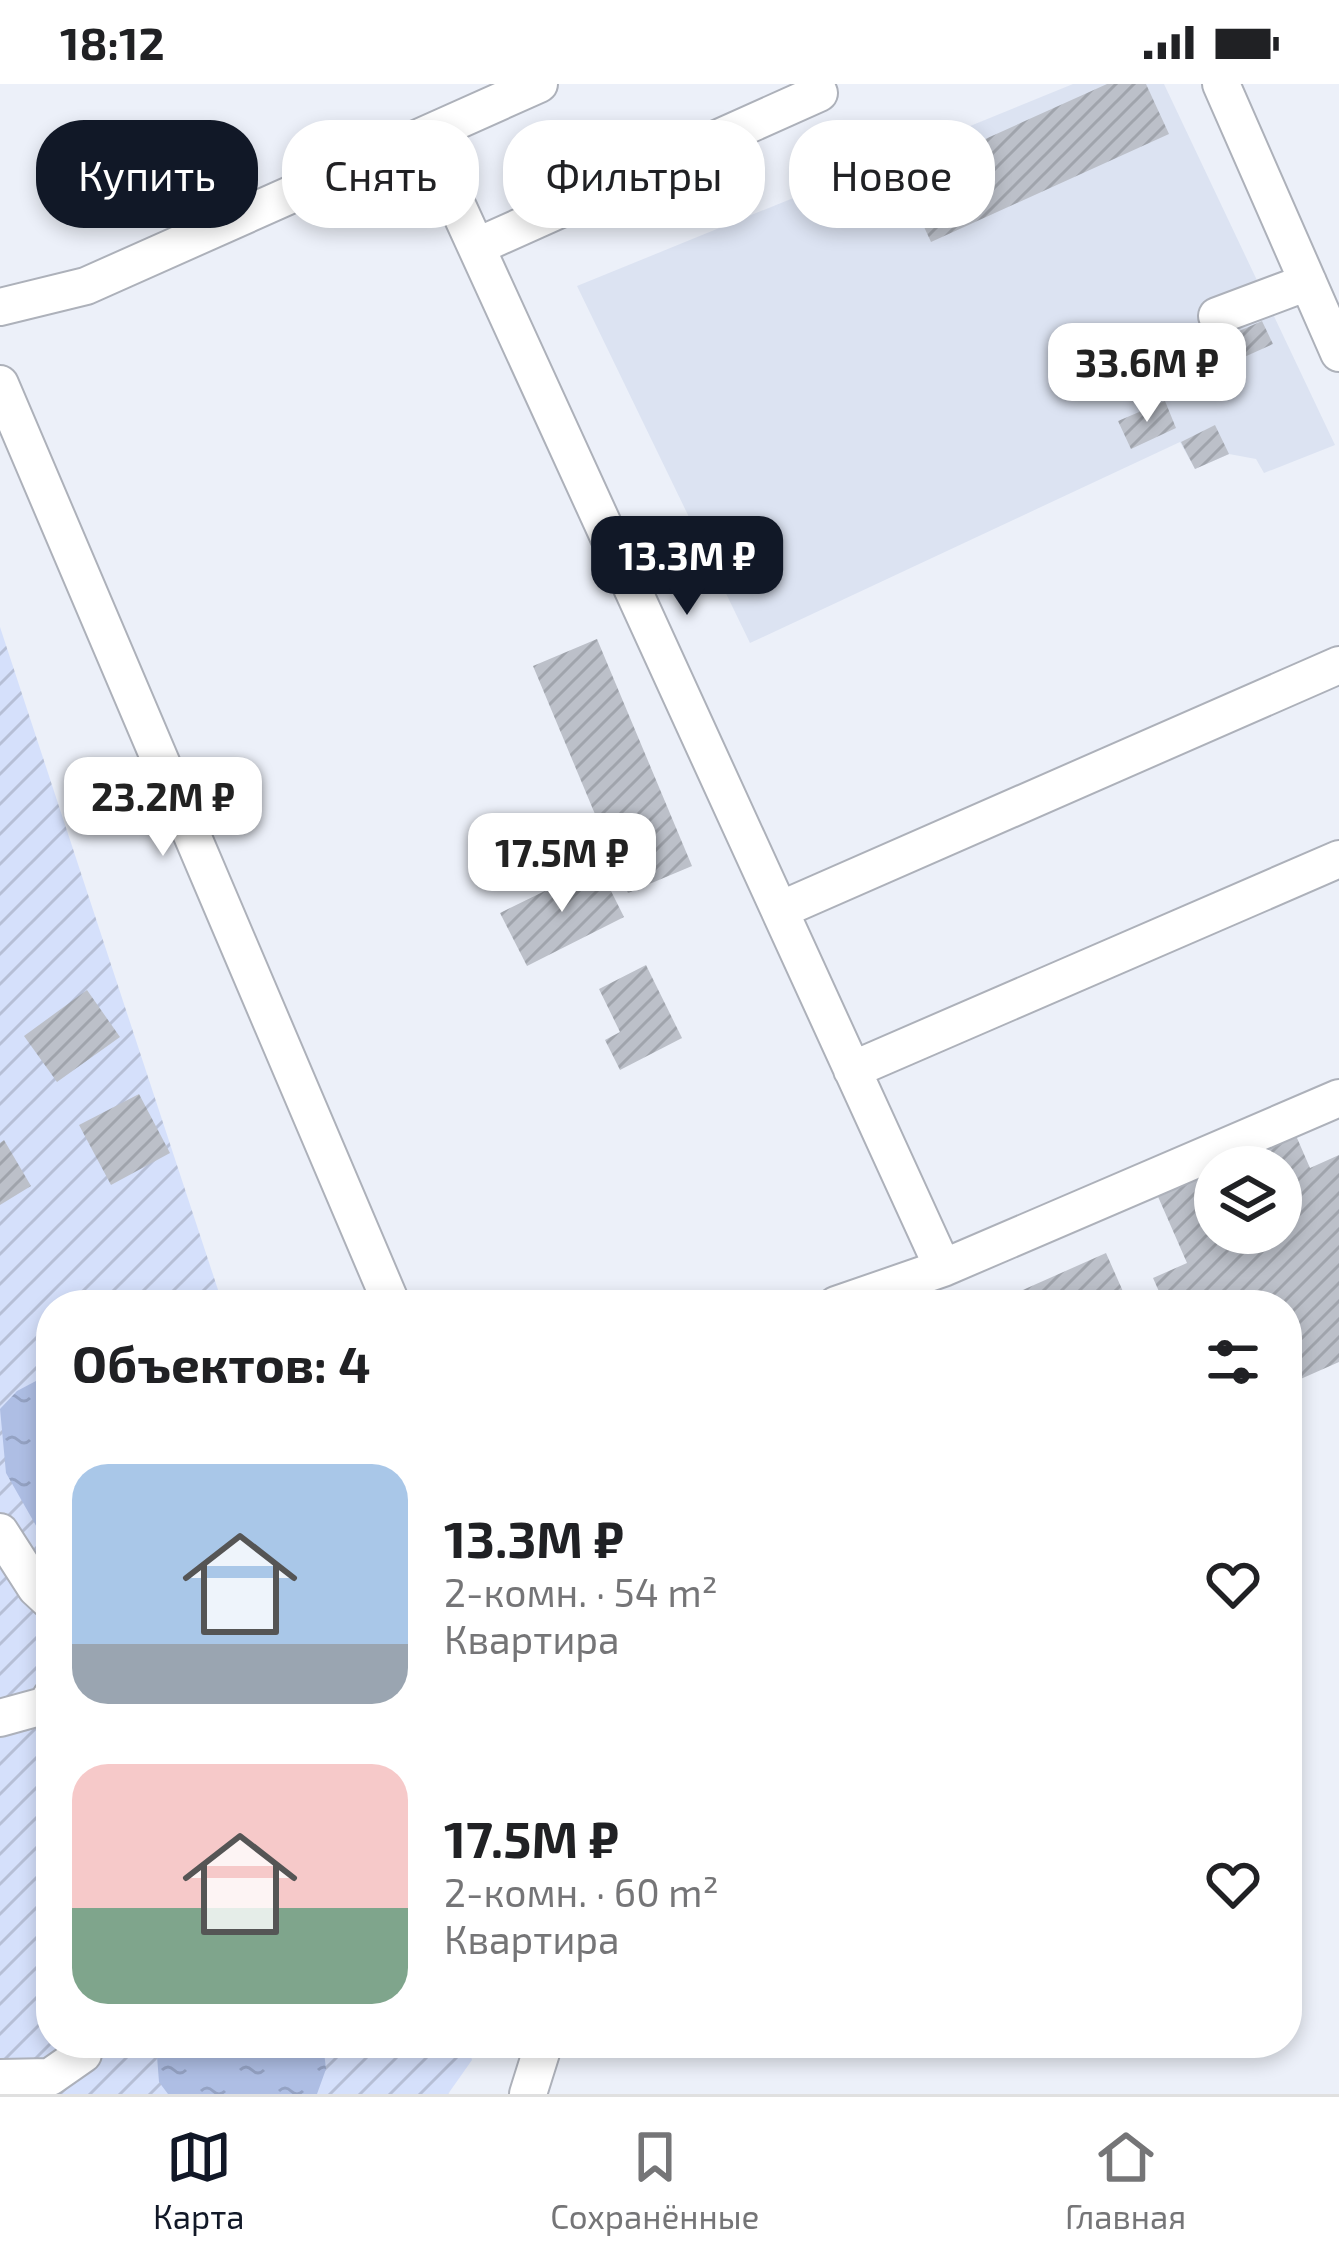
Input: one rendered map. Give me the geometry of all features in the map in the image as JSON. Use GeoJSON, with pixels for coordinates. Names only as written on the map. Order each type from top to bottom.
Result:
{"type":"FeatureCollection","features":[{"type":"Feature","properties":{"kind":"street"},"geometry":{"type":"LineString","coordinates":[[459,120],[539,84]]}},
{"type":"Feature","properties":{"kind":"street"},"geometry":{"type":"LineString","coordinates":[[1221,84],[1339,353]]}},
{"type":"Feature","properties":{"kind":"street"},"geometry":{"type":"LineString","coordinates":[[478,246],[819,93]]}},
{"type":"Feature","properties":{"kind":"street"},"geometry":{"type":"LineString","coordinates":[[0,307],[86,286],[282,199]]}},
{"type":"Feature","properties":{"kind":"street"},"geometry":{"type":"LineString","coordinates":[[469,228],[943,1268]]}},
{"type":"Feature","properties":{"kind":"street"},"geometry":{"type":"LineString","coordinates":[[1217,316],[1307,282]]}},
{"type":"Feature","properties":{"kind":"street"},"geometry":{"type":"LineString","coordinates":[[0,384],[386,1290]]}},
{"type":"Feature","properties":{"kind":"street"},"geometry":{"type":"LineString","coordinates":[[780,910],[1339,665]]}},
{"type":"Feature","properties":{"kind":"street"},"geometry":{"type":"LineString","coordinates":[[853,1070],[1339,859]]}},
{"type":"Feature","properties":{"kind":"street"},"geometry":{"type":"LineString","coordinates":[[879,1290],[943,1268],[1339,1098]]}},
{"type":"Feature","properties":{"kind":"street"},"geometry":{"type":"LineString","coordinates":[[0,1532],[36,1588]]}},
{"type":"Feature","properties":{"kind":"street"},"geometry":{"type":"LineString","coordinates":[[0,1718],[36,1708]]}},
{"type":"Feature","properties":{"kind":"street"},"geometry":{"type":"LineString","coordinates":[[0,2078],[50,2077],[76,2058]]}},
{"type":"Feature","properties":{"kind":"street"},"geometry":{"type":"LineString","coordinates":[[528,2094],[539,2058]]}},
{"type":"Feature","properties":{"kind":"shaded area"},"geometry":{"type":"Polygon","coordinates":[[[1073,84],[1164,84],[1335,445],[1264,473],[1256,459],[1229,454],[1195,469],[1180,442],[750,643],[577,286],[719,228],[765,228],[765,209],[789,200],[789,228],[995,228],[995,120],[985,120],[1073,84]]]}},
{"type":"Feature","properties":{"kind":"shaded area"},"geometry":{"type":"Polygon","coordinates":[[[0,627],[218,1290],[36,1290],[36,2058],[472,2060],[448,2094],[0,2094],[0,627]]]}},
{"type":"Feature","properties":{"kind":"water"},"geometry":{"type":"Polygon","coordinates":[[[36,1381],[36,1526],[6,1473],[0,1409],[17,1391],[36,1381]]]}},
{"type":"Feature","properties":{"kind":"water"},"geometry":{"type":"Polygon","coordinates":[[[157,2058],[325,2058],[326,2069],[317,2094],[168,2094],[159,2082],[157,2058]]]}},
{"type":"Feature","properties":{"kind":"building"},"geometry":{"type":"Polygon","coordinates":[[[1107,84],[1146,84],[1169,134],[995,213],[995,135],[1107,84]]]}},
{"type":"Feature","properties":{"kind":"building"},"geometry":{"type":"Polygon","coordinates":[[[925,228],[962,228],[931,242],[925,228]]]}},
{"type":"Feature","properties":{"kind":"building"},"geometry":{"type":"Polygon","coordinates":[[[1262,321],[1273,344],[1242,358],[1230,335],[1262,321]]]}},
{"type":"Feature","properties":{"kind":"building"},"geometry":{"type":"Polygon","coordinates":[[[1165,401],[1176,428],[1131,449],[1118,421],[1165,401]]]}},
{"type":"Feature","properties":{"kind":"building"},"geometry":{"type":"Polygon","coordinates":[[[1215,425],[1229,454],[1195,469],[1181,442],[1215,425]]]}},
{"type":"Feature","properties":{"kind":"building"},"geometry":{"type":"Polygon","coordinates":[[[597,639],[692,866],[628,893],[533,666],[597,639]]]}},
{"type":"Feature","properties":{"kind":"building"},"geometry":{"type":"Polygon","coordinates":[[[598,865],[624,917],[527,966],[500,913],[598,865]]]}},
{"type":"Feature","properties":{"kind":"building"},"geometry":{"type":"Polygon","coordinates":[[[646,965],[682,1038],[620,1070],[605,1040],[620,1032],[599,989],[646,965]]]}},
{"type":"Feature","properties":{"kind":"building"},"geometry":{"type":"Polygon","coordinates":[[[87,990],[120,1037],[57,1082],[24,1036],[87,990]]]}},
{"type":"Feature","properties":{"kind":"building"},"geometry":{"type":"Polygon","coordinates":[[[139,1094],[170,1153],[111,1185],[79,1125],[139,1094]]]}},
{"type":"Feature","properties":{"kind":"building"},"geometry":{"type":"Polygon","coordinates":[[[1294,1131],[1300,1146],[1260,1146],[1294,1131]]]}},
{"type":"Feature","properties":{"kind":"building"},"geometry":{"type":"Polygon","coordinates":[[[4,1140],[31,1186],[0,1205],[0,1143],[4,1140]]]}},
{"type":"Feature","properties":{"kind":"building"},"geometry":{"type":"Polygon","coordinates":[[[1302,1150],[1310,1168],[1339,1155],[1339,1362],[1302,1378],[1302,1290],[1158,1290],[1153,1278],[1187,1263],[1156,1192],[1194,1175],[1194,1254],[1302,1254],[1302,1150]]]}},
{"type":"Feature","properties":{"kind":"building"},"geometry":{"type":"Polygon","coordinates":[[[1106,1253],[1122,1290],[1023,1290],[1106,1253]]]}}]}
